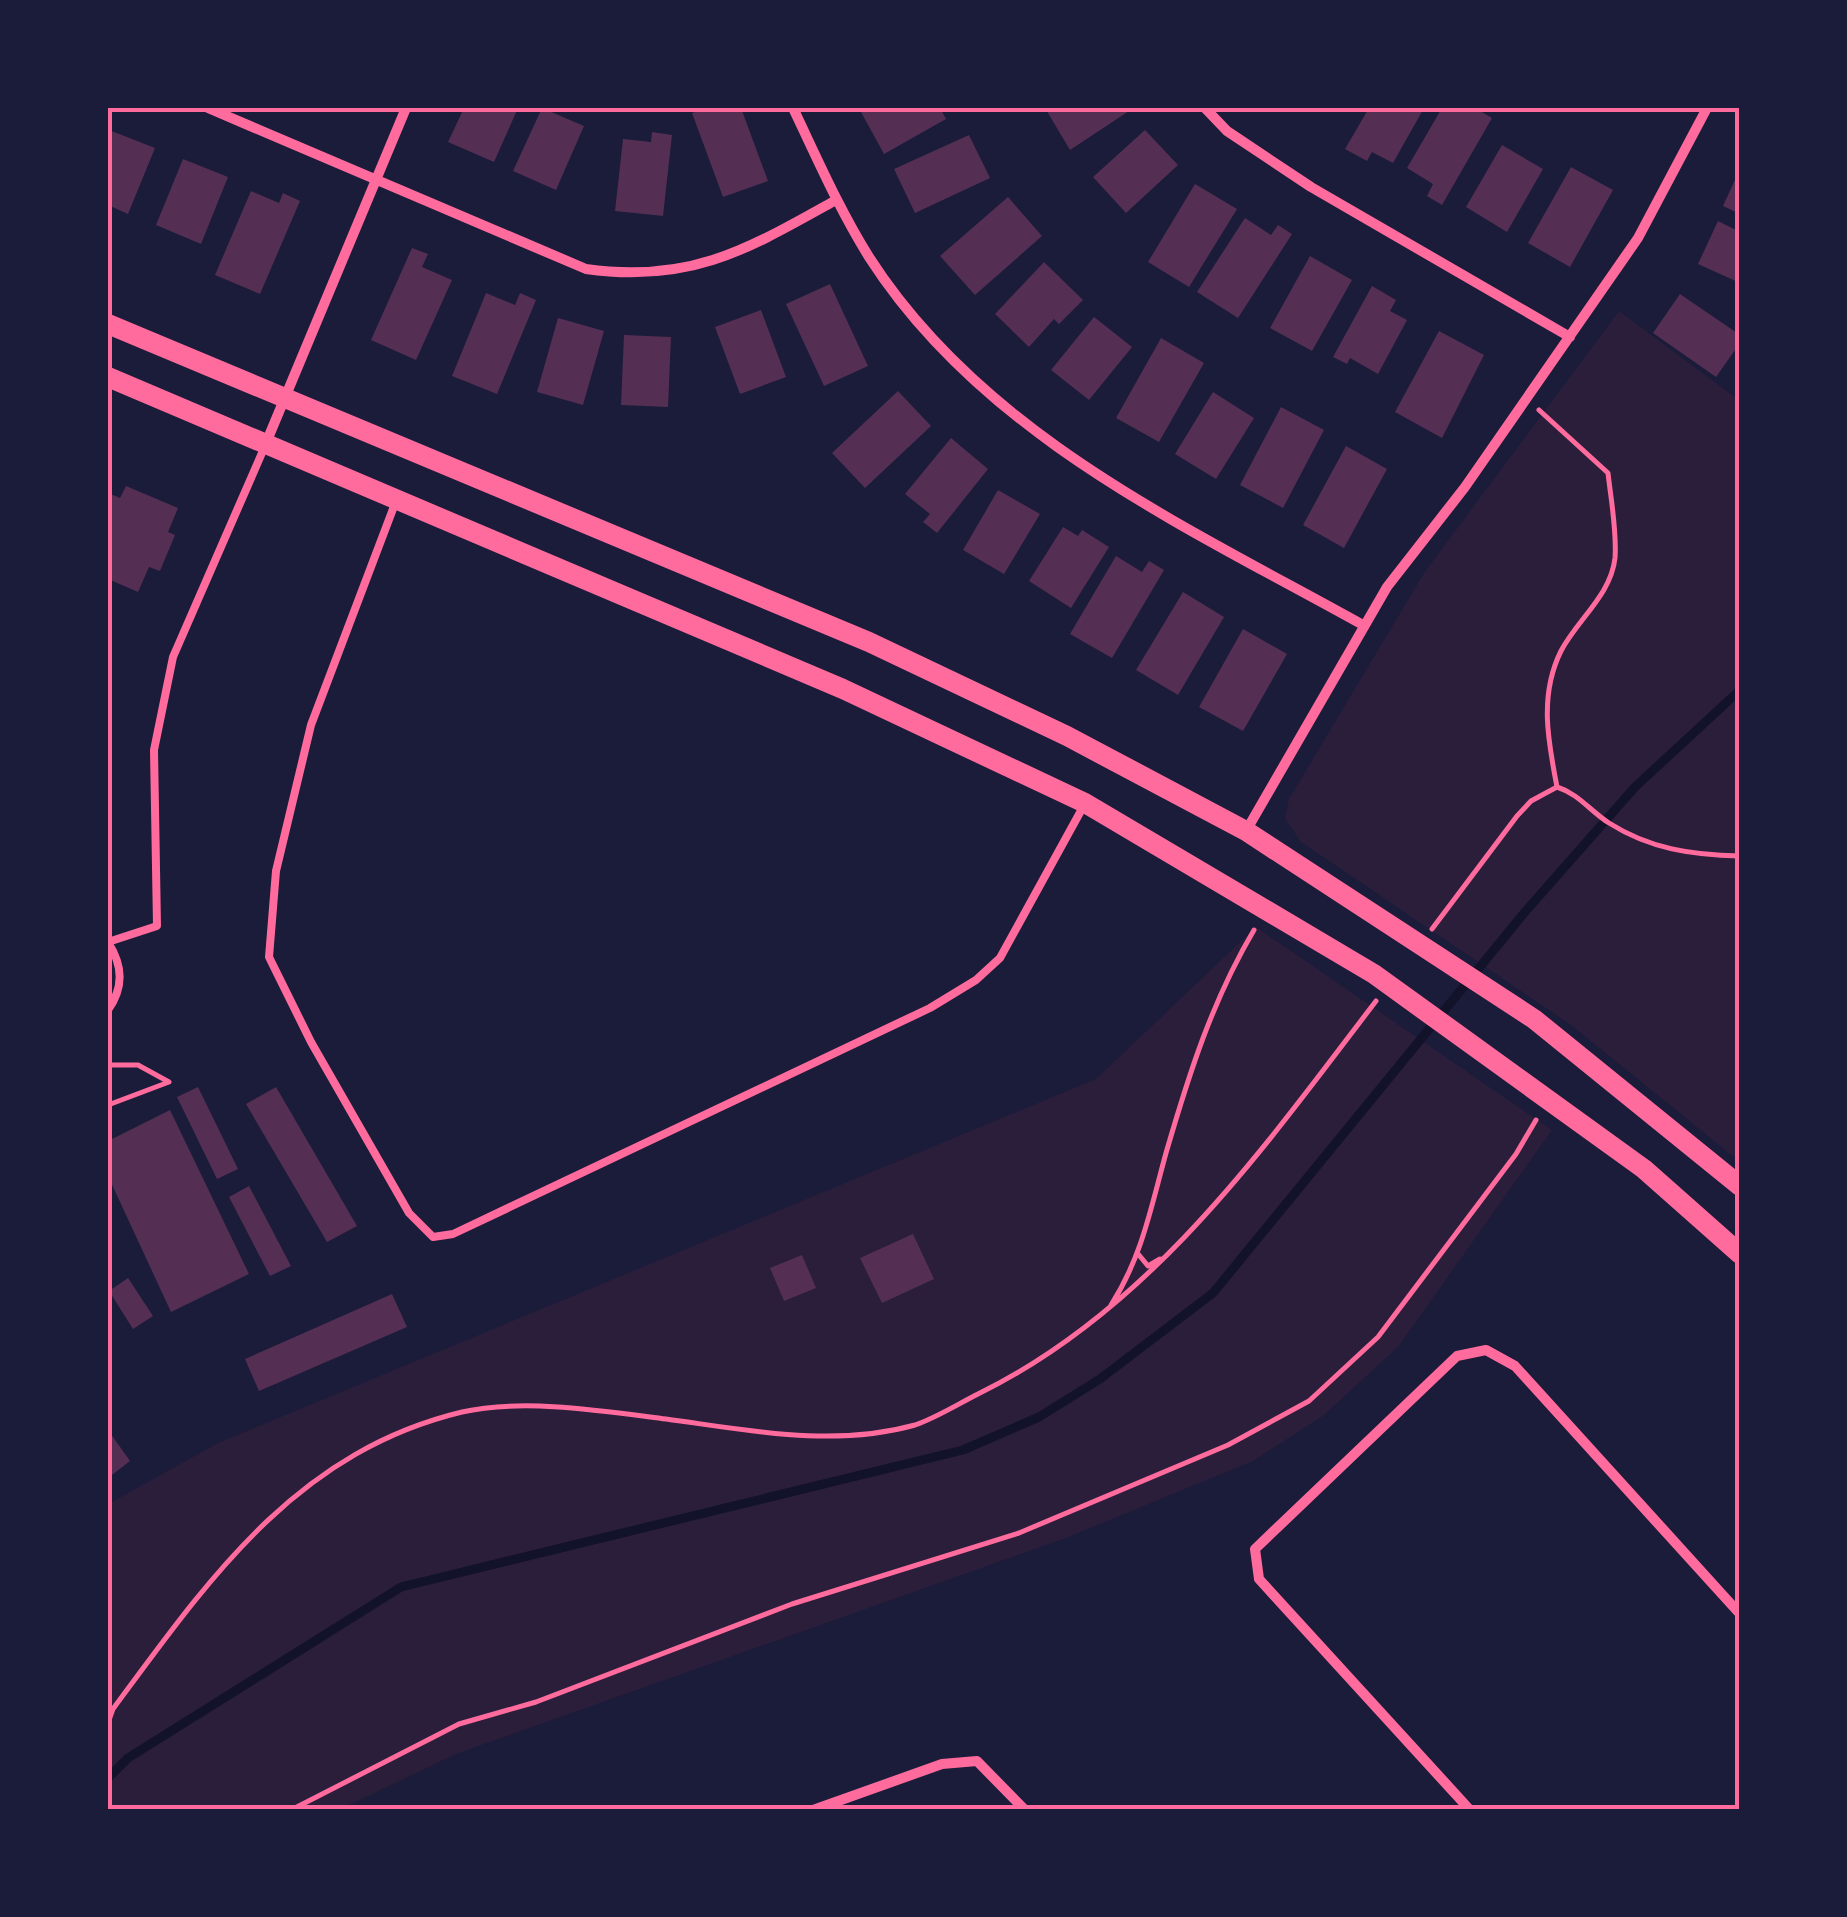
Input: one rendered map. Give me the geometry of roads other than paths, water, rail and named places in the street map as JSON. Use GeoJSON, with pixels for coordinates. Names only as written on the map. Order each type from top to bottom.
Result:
{"type":"FeatureCollection","features":[{"type":"Feature","properties":{"kind":"main road"},"geometry":{"type":"LineString","coordinates":[[108,324],[284,401],[869,642],[1067,736],[1246,830],[1534,1019],[1740,1186]]}},
{"type":"Feature","properties":{"kind":"main road"},"geometry":{"type":"LineString","coordinates":[[108,377],[844,689],[1085,803],[1374,974],[1644,1168],[1740,1254]]}},
{"type":"Feature","properties":{"kind":"street"},"geometry":{"type":"LineString","coordinates":[[208,108],[586,270],[630,276],[666,272],[742,253],[836,200]]}},
{"type":"Feature","properties":{"kind":"street"},"geometry":{"type":"LineString","coordinates":[[265,446],[406,108]]}},
{"type":"Feature","properties":{"kind":"street"},"geometry":{"type":"LineString","coordinates":[[794,108],[836,200],[871,260],[927,330],[999,404],[1095,473],[1364,625]]}},
{"type":"Feature","properties":{"kind":"street"},"geometry":{"type":"LineString","coordinates":[[1205,108],[1227,131],[1311,187],[1570,337]]}},
{"type":"Feature","properties":{"kind":"street"},"geometry":{"type":"LineString","coordinates":[[1246,830],[1364,625],[1638,238],[1707,108]]}},
{"type":"Feature","properties":{"kind":"street"},"geometry":{"type":"LineString","coordinates":[[1470,1810],[1259,1578],[1255,1550],[1457,1356],[1486,1350],[1514,1366],[1740,1614]]}},
{"type":"Feature","properties":{"kind":"street"},"geometry":{"type":"LineString","coordinates":[[813,1810],[942,1764],[978,1760],[1026,1810]]}},
{"type":"Feature","properties":{"kind":"lane"},"geometry":{"type":"LineString","coordinates":[[108,1010],[119,992],[121,975],[108,942],[157,926],[154,750],[173,657],[265,446]]}},
{"type":"Feature","properties":{"kind":"lane"},"geometry":{"type":"LineString","coordinates":[[396,502],[311,725],[276,872],[269,957],[311,1042],[408,1214],[433,1237],[453,1234],[912,1016],[976,980],[1000,958],[1085,803]]}},
{"type":"Feature","properties":{"kind":"waterway"},"geometry":{"type":"LineString","coordinates":[[108,1778],[128,1758],[401,1587],[963,1450],[1039,1417],[1100,1379],[1213,1293],[1524,913],[1635,787],[1740,690]]}}]}
